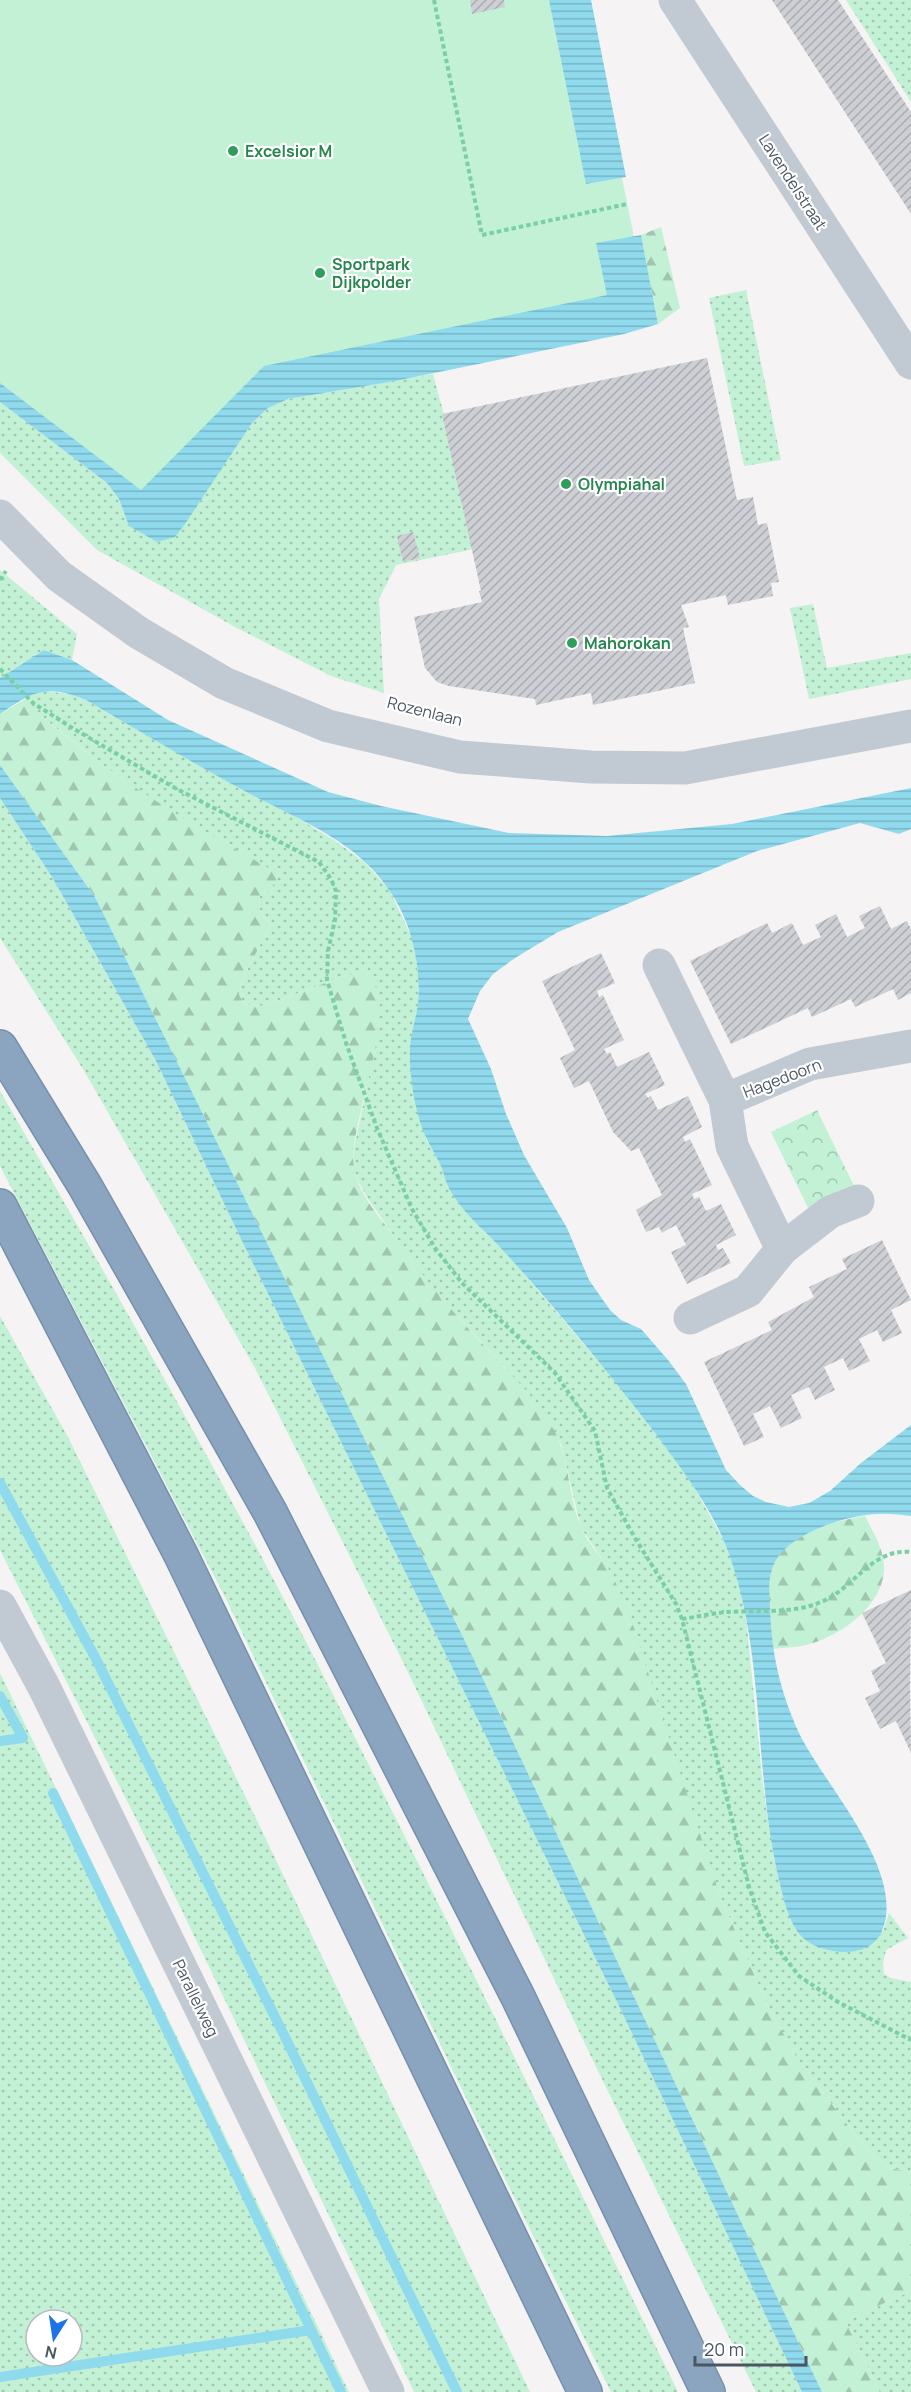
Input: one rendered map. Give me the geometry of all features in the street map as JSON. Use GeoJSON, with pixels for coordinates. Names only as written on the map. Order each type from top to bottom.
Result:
{"type":"FeatureCollection","features":[{"type":"Feature","properties":{"kind":"highway"},"geometry":{"type":"LineString","coordinates":[[0,1047],[85,1186],[270,1512],[518,1996],[708,2392]]}},
{"type":"Feature","properties":{"kind":"highway"},"geometry":{"type":"LineString","coordinates":[[0,1206],[181,1555],[585,2392]]}},
{"type":"Feature","properties":{"kind":"street","name":"Lavendelstraat"},"geometry":{"type":"LineString","coordinates":[[675,0],[911,363]]}},
{"type":"Feature","properties":{"kind":"street"},"geometry":{"type":"LineString","coordinates":[[0,516],[59,576],[139,633],[224,683],[328,726],[460,757],[591,767],[685,768],[911,726]]}},
{"type":"Feature","properties":{"kind":"street","name":"Hagedoorn"},"geometry":{"type":"LineString","coordinates":[[659,965],[725,1100],[732,1146],[782,1249]]}},
{"type":"Feature","properties":{"kind":"street","name":"Hagedoorn"},"geometry":{"type":"LineString","coordinates":[[725,1100],[810,1064],[911,1046]]}},
{"type":"Feature","properties":{"kind":"street"},"geometry":{"type":"LineString","coordinates":[[690,1318],[748,1291],[782,1249],[830,1212],[858,1201]]}},
{"type":"Feature","properties":{"kind":"street","name":"Parallelweg"},"geometry":{"type":"LineString","coordinates":[[0,1606],[44,1687],[388,2392]]}},
{"type":"Feature","properties":{"kind":"path"},"geometry":{"type":"LineString","coordinates":[[434,0],[482,235],[627,204]]}},
{"type":"Feature","properties":{"kind":"path"},"geometry":{"type":"LineString","coordinates":[[0,580],[6,570]]}},
{"type":"Feature","properties":{"kind":"path"},"geometry":{"type":"LineString","coordinates":[[0,669],[33,703],[175,788],[319,862],[331,879],[336,891],[334,920],[328,951],[327,980],[346,1043],[377,1128],[412,1209],[435,1248],[462,1283],[555,1373],[595,1431],[607,1488],[676,1604],[682,1619],[749,1887],[765,1932],[799,1976],[838,2002],[910,2038]]}},
{"type":"Feature","properties":{"kind":"path"},"geometry":{"type":"LineString","coordinates":[[682,1619],[726,1612],[779,1609],[819,1603],[841,1592],[874,1560],[900,1551],[911,1552]]}},
{"type":"Feature","properties":{"kind":"green space","name":"Sportpark Dijkpolder"},"geometry":{"type":"Polygon","coordinates":[[[0,0],[586,0],[634,237],[646,310],[266,382],[146,507],[0,392],[0,0]]]}},
{"type":"Feature","properties":{"kind":"green space"},"geometry":{"type":"Polygon","coordinates":[[[846,0],[911,0],[911,102],[846,0]]]}},
{"type":"Feature","properties":{"kind":"green space"},"geometry":{"type":"Polygon","coordinates":[[[661,227],[680,308],[658,324],[641,235],[661,227]]]}},
{"type":"Feature","properties":{"kind":"green space"},"geometry":{"type":"Polygon","coordinates":[[[746,290],[781,460],[744,466],[709,298],[746,290]]]}},
{"type":"Feature","properties":{"kind":"green space"},"geometry":{"type":"Polygon","coordinates":[[[433,374],[474,549],[396,565],[379,599],[384,693],[331,676],[235,627],[97,550],[0,453],[0,402],[107,483],[119,499],[129,526],[175,536],[252,423],[268,408],[288,399],[433,374]]]}},
{"type":"Feature","properties":{"kind":"green space"},"geometry":{"type":"Polygon","coordinates":[[[0,570],[77,634],[72,660],[44,650],[0,678],[0,570]]]}},
{"type":"Feature","properties":{"kind":"green space"},"geometry":{"type":"Polygon","coordinates":[[[813,604],[827,668],[911,653],[911,679],[809,699],[790,608],[813,604]]]}},
{"type":"Feature","properties":{"kind":"green space"},"geometry":{"type":"Polygon","coordinates":[[[40,691],[72,694],[86,700],[242,790],[286,811],[334,840],[364,862],[389,889],[415,944],[418,1006],[410,1046],[426,1139],[441,1165],[448,1188],[616,1382],[690,1479],[726,1545],[740,1584],[747,1627],[763,1786],[774,1859],[783,1897],[792,1919],[883,1931],[889,1913],[908,1938],[886,1950],[883,1964],[884,1974],[891,1978],[911,1982],[911,2172],[889,2168],[857,2138],[795,2055],[767,2004],[720,1896],[608,1568],[581,1528],[561,1444],[549,1422],[529,1394],[428,1284],[368,1199],[358,1181],[353,1167],[354,1148],[375,1048],[347,975],[263,1006],[244,1004],[239,995],[242,980],[271,924],[262,915],[259,905],[260,896],[270,890],[110,771],[36,712],[27,698],[40,691]]]}},
{"type":"Feature","properties":{"kind":"green space"},"geometry":{"type":"Polygon","coordinates":[[[27,698],[50,723],[124,780],[198,827],[274,871],[277,879],[270,890],[260,896],[259,901],[261,912],[271,924],[242,980],[239,995],[244,1004],[263,1006],[355,974],[364,974],[369,977],[378,992],[377,1041],[354,1150],[354,1168],[357,1179],[374,1211],[436,1291],[524,1388],[557,1435],[576,1514],[589,1542],[615,1581],[628,1610],[720,1896],[767,2004],[795,2055],[857,2138],[889,2168],[911,2172],[911,2291],[845,2321],[880,2392],[822,2392],[465,1641],[95,897],[0,765],[0,714],[27,698]]]}},
{"type":"Feature","properties":{"kind":"green space"},"geometry":{"type":"Polygon","coordinates":[[[0,798],[52,877],[156,1061],[241,1239],[619,2006],[802,2392],[756,2392],[598,2071],[406,1668],[255,1368],[83,1069],[0,938],[0,798]]]}},
{"type":"Feature","properties":{"kind":"green space"},"geometry":{"type":"Polygon","coordinates":[[[0,1091],[154,1360],[301,1632],[445,1916],[678,2392],[611,2392],[508,2185],[223,1593],[0,1166],[0,1091]]]}},
{"type":"Feature","properties":{"kind":"green space"},"geometry":{"type":"Polygon","coordinates":[[[817,1110],[856,1190],[810,1212],[771,1132],[817,1110]]]}},
{"type":"Feature","properties":{"kind":"green space"},"geometry":{"type":"Polygon","coordinates":[[[0,1316],[69,1439],[251,1808],[530,2392],[414,2392],[170,1886],[0,1550],[0,1316]]]}},
{"type":"Feature","properties":{"kind":"green space"},"geometry":{"type":"Polygon","coordinates":[[[865,1516],[878,1541],[884,1561],[882,1582],[868,1607],[845,1627],[819,1641],[798,1647],[773,1649],[768,1606],[769,1584],[773,1565],[780,1554],[800,1537],[813,1530],[865,1516]]]}},
{"type":"Feature","properties":{"kind":"green space"},"geometry":{"type":"Polygon","coordinates":[[[0,1673],[318,2327],[349,2392],[0,2392],[0,1673]]]}},
{"type":"Feature","properties":{"kind":"green space"},"geometry":{"type":"Polygon","coordinates":[[[911,2291],[911,2392],[880,2392],[845,2321],[911,2291]]]}},
{"type":"Feature","properties":{"kind":"water"},"geometry":{"type":"Polygon","coordinates":[[[549,0],[591,0],[626,177],[586,184],[549,0]]]}},
{"type":"Feature","properties":{"kind":"water"},"geometry":{"type":"Polygon","coordinates":[[[641,235],[658,324],[624,334],[395,381],[288,399],[268,408],[252,423],[175,537],[157,542],[129,526],[119,499],[107,483],[0,402],[0,383],[141,490],[264,366],[607,295],[596,243],[641,235]]]}},
{"type":"Feature","properties":{"kind":"water"},"geometry":{"type":"Polygon","coordinates":[[[44,650],[72,660],[168,720],[328,792],[381,806],[509,833],[607,836],[732,824],[911,788],[911,829],[899,834],[860,823],[757,851],[558,932],[493,974],[480,991],[468,1019],[491,1069],[506,1114],[524,1155],[567,1228],[589,1280],[610,1310],[621,1320],[641,1329],[686,1384],[726,1470],[740,1485],[753,1496],[766,1502],[789,1507],[809,1503],[830,1491],[861,1463],[911,1425],[911,1516],[865,1515],[835,1522],[805,1535],[781,1553],[772,1569],[769,1585],[775,1655],[792,1717],[811,1754],[860,1831],[875,1859],[884,1886],[886,1912],[880,1935],[868,1946],[848,1952],[832,1951],[816,1946],[797,1931],[787,1908],[770,1836],[748,1631],[729,1554],[715,1521],[686,1476],[620,1388],[547,1300],[457,1201],[424,1133],[415,1102],[410,1069],[411,1036],[419,989],[416,959],[404,916],[389,890],[375,872],[340,842],[257,798],[86,700],[60,692],[41,692],[22,700],[0,714],[0,678],[44,650]]]}},
{"type":"Feature","properties":{"kind":"water"},"geometry":{"type":"Polygon","coordinates":[[[0,765],[95,897],[465,1641],[822,2392],[802,2392],[619,2006],[241,1239],[156,1061],[52,877],[0,798],[0,765]]]}},
{"type":"Feature","properties":{"kind":"building"},"geometry":{"type":"Polygon","coordinates":[[[470,0],[504,0],[505,7],[472,14],[470,0]]]}},
{"type":"Feature","properties":{"kind":"building"},"geometry":{"type":"Polygon","coordinates":[[[772,0],[838,0],[911,112],[911,214],[772,0]]]}},
{"type":"Feature","properties":{"kind":"building"},"geometry":{"type":"Polygon","coordinates":[[[707,358],[737,500],[753,497],[758,525],[767,523],[779,582],[771,583],[773,596],[728,605],[726,595],[681,605],[689,627],[683,628],[695,683],[593,705],[591,693],[536,705],[535,699],[449,686],[437,682],[425,668],[414,617],[482,602],[442,414],[707,358]]]}},
{"type":"Feature","properties":{"kind":"building"},"geometry":{"type":"Polygon","coordinates":[[[413,532],[420,558],[403,562],[397,536],[413,532]]]}},
{"type":"Feature","properties":{"kind":"building"},"geometry":{"type":"Polygon","coordinates":[[[880,906],[891,929],[907,921],[911,929],[911,993],[898,1000],[893,989],[855,1007],[851,999],[812,1017],[808,1008],[731,1044],[690,961],[767,923],[772,933],[792,923],[803,945],[821,937],[815,925],[836,914],[847,937],[865,928],[859,916],[880,906]]]}},
{"type":"Feature","properties":{"kind":"building"},"geometry":{"type":"Polygon","coordinates":[[[601,953],[615,983],[597,991],[599,997],[603,995],[624,1040],[604,1049],[607,1054],[610,1052],[617,1067],[649,1052],[665,1085],[645,1094],[648,1098],[651,1096],[658,1110],[688,1096],[702,1127],[683,1137],[685,1142],[690,1139],[712,1185],[692,1194],[694,1199],[699,1197],[706,1211],[721,1204],[736,1235],[716,1245],[718,1250],[723,1248],[731,1263],[687,1284],[671,1252],[686,1245],[676,1225],[662,1233],[659,1227],[646,1232],[636,1210],[662,1195],[639,1148],[631,1151],[613,1132],[589,1081],[574,1088],[560,1058],[575,1050],[542,981],[601,953]]]}},
{"type":"Feature","properties":{"kind":"building"},"geometry":{"type":"Polygon","coordinates":[[[882,1240],[911,1300],[891,1310],[902,1333],[883,1342],[877,1330],[859,1339],[870,1361],[849,1371],[843,1358],[824,1367],[835,1390],[815,1400],[809,1387],[791,1395],[802,1418],[781,1428],[770,1406],[753,1414],[764,1437],[744,1446],[704,1362],[772,1330],[768,1322],[814,1297],[809,1287],[847,1269],[842,1259],[882,1240]]]}},
{"type":"Feature","properties":{"kind":"building"},"geometry":{"type":"Polygon","coordinates":[[[911,1590],[911,1753],[896,1721],[880,1729],[865,1698],[880,1691],[871,1671],[886,1663],[862,1613],[911,1590]]]}},
{"type":"Feature","properties":{"kind":"waterway"},"geometry":{"type":"LineString","coordinates":[[0,1483],[95,1657],[286,2039],[457,2392]]}},
{"type":"Feature","properties":{"kind":"waterway"},"geometry":{"type":"LineString","coordinates":[[0,1696],[23,1738],[0,1741]]}},
{"type":"Feature","properties":{"kind":"waterway"},"geometry":{"type":"LineString","coordinates":[[53,1793],[341,2392]]}},
{"type":"Feature","properties":{"kind":"waterway"},"geometry":{"type":"LineString","coordinates":[[0,2377],[311,2330]]}},
{"type":"Feature","properties":{"kind":"place","name":"Excelsior M"},"geometry":{"type":"Point","coordinates":[233,151]}},
{"type":"Feature","properties":{"kind":"place","name":"Sportpark Dijkpolder"},"geometry":{"type":"Point","coordinates":[320,273]}},
{"type":"Feature","properties":{"kind":"place","name":"Olympiahal"},"geometry":{"type":"Point","coordinates":[566,484]}},
{"type":"Feature","properties":{"kind":"place","name":"Mahorokan"},"geometry":{"type":"Point","coordinates":[572,643]}}]}
